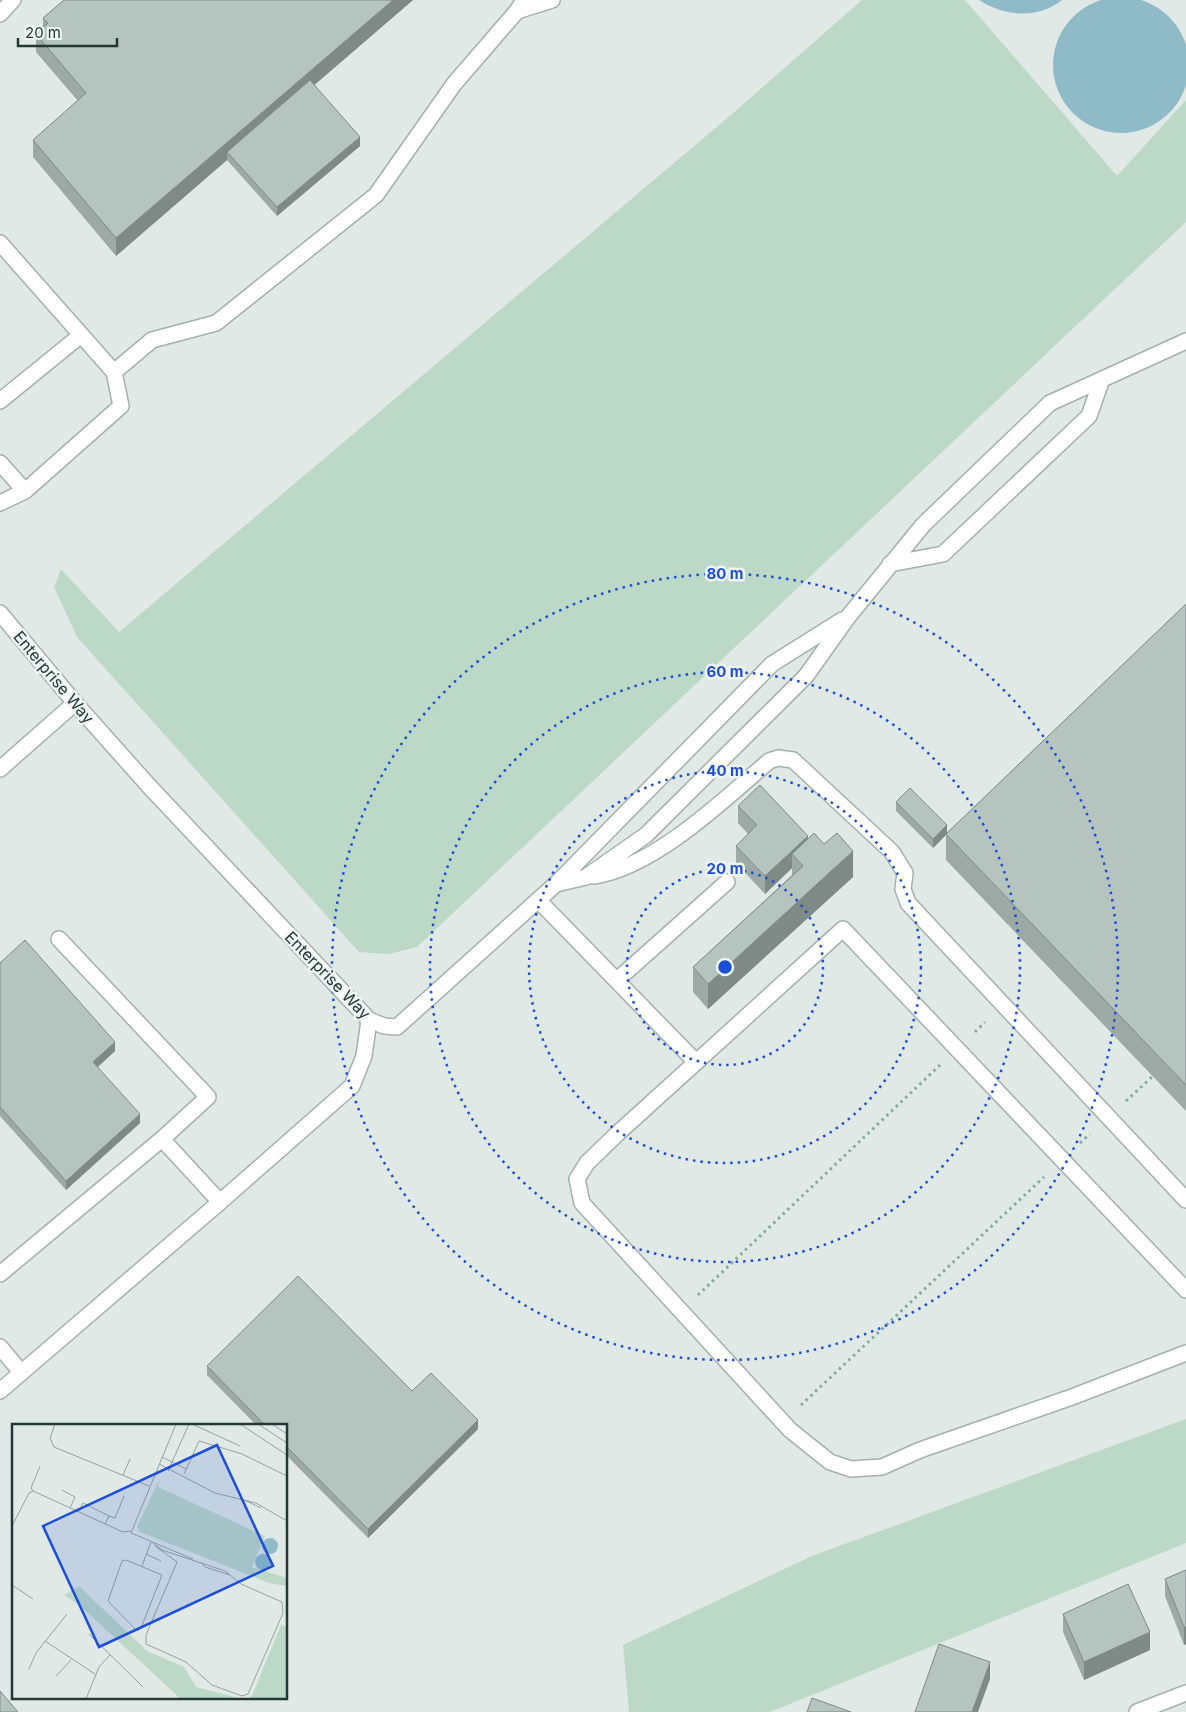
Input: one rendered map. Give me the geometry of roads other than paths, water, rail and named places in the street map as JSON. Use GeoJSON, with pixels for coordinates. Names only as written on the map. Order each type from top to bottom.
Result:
{"type":"FeatureCollection","features":[{"type":"Feature","properties":{"kind":"street"},"geometry":{"type":"LineString","coordinates":[[0,14],[13,0]]}},
{"type":"Feature","properties":{"kind":"street"},"geometry":{"type":"LineString","coordinates":[[114,372],[152,340],[216,323],[376,195],[454,84],[521,6],[552,0]]}},
{"type":"Feature","properties":{"kind":"street"},"geometry":{"type":"LineString","coordinates":[[0,243],[114,372],[121,406],[25,491],[0,503]]}},
{"type":"Feature","properties":{"kind":"street"},"geometry":{"type":"LineString","coordinates":[[0,401],[81,335]]}},
{"type":"Feature","properties":{"kind":"street"},"geometry":{"type":"LineString","coordinates":[[586,877],[646,835],[806,676],[848,617],[922,525],[1050,403],[1186,340]]}},
{"type":"Feature","properties":{"kind":"street"},"geometry":{"type":"LineString","coordinates":[[890,564],[943,554],[1090,416],[1102,379]]}},
{"type":"Feature","properties":{"kind":"street"},"geometry":{"type":"LineString","coordinates":[[0,463],[25,491]]}},
{"type":"Feature","properties":{"kind":"street","name":"Enterprise Way"},"geometry":{"type":"LineString","coordinates":[[0,613],[75,703],[148,786],[369,1020],[384,1026],[397,1027],[556,884],[772,664],[848,617]]}},
{"type":"Feature","properties":{"kind":"street"},"geometry":{"type":"LineString","coordinates":[[0,769],[75,703]]}},
{"type":"Feature","properties":{"kind":"street"},"geometry":{"type":"LineString","coordinates":[[556,884],[614,873],[636,863],[663,847],[769,761],[778,758],[793,760],[892,852],[905,874],[903,889],[908,903],[1186,1200]]}},
{"type":"Feature","properties":{"kind":"street"},"geometry":{"type":"LineString","coordinates":[[617,980],[727,882]]}},
{"type":"Feature","properties":{"kind":"street"},"geometry":{"type":"LineString","coordinates":[[538,900],[695,1061]]}},
{"type":"Feature","properties":{"kind":"street"},"geometry":{"type":"LineString","coordinates":[[1186,1290],[843,929],[695,1061],[587,1163],[577,1179],[582,1203],[783,1422],[830,1462],[851,1469],[882,1467],[920,1450],[1072,1397],[1186,1353]]}},
{"type":"Feature","properties":{"kind":"street"},"geometry":{"type":"LineString","coordinates":[[0,1274],[162,1139],[208,1097],[59,939]]}},
{"type":"Feature","properties":{"kind":"street"},"geometry":{"type":"LineString","coordinates":[[0,1391],[352,1086],[364,1056],[369,1020]]}},
{"type":"Feature","properties":{"kind":"street"},"geometry":{"type":"LineString","coordinates":[[162,1139],[220,1202]]}},
{"type":"Feature","properties":{"kind":"street"},"geometry":{"type":"LineString","coordinates":[[0,1347],[22,1372]]}},
{"type":"Feature","properties":{"kind":"street"},"geometry":{"type":"LineString","coordinates":[[1137,1712],[1186,1693]]}},
{"type":"Feature","properties":{"kind":"water"},"geometry":{"type":"Polygon","coordinates":[[[1105,-1],[1137,-1],[1147,2],[1169,17],[1184,39],[1187,49],[1187,81],[1184,91],[1169,113],[1147,128],[1121,133],[1095,128],[1073,113],[1058,91],[1053,65],[1058,39],[1073,17],[1095,2],[1105,-1]]]}},
{"type":"Feature","properties":{"kind":"water"},"geometry":{"type":"Polygon","coordinates":[[[979,0],[1062,0],[1042,11],[1020,14],[999,10],[979,0]]]}}]}
